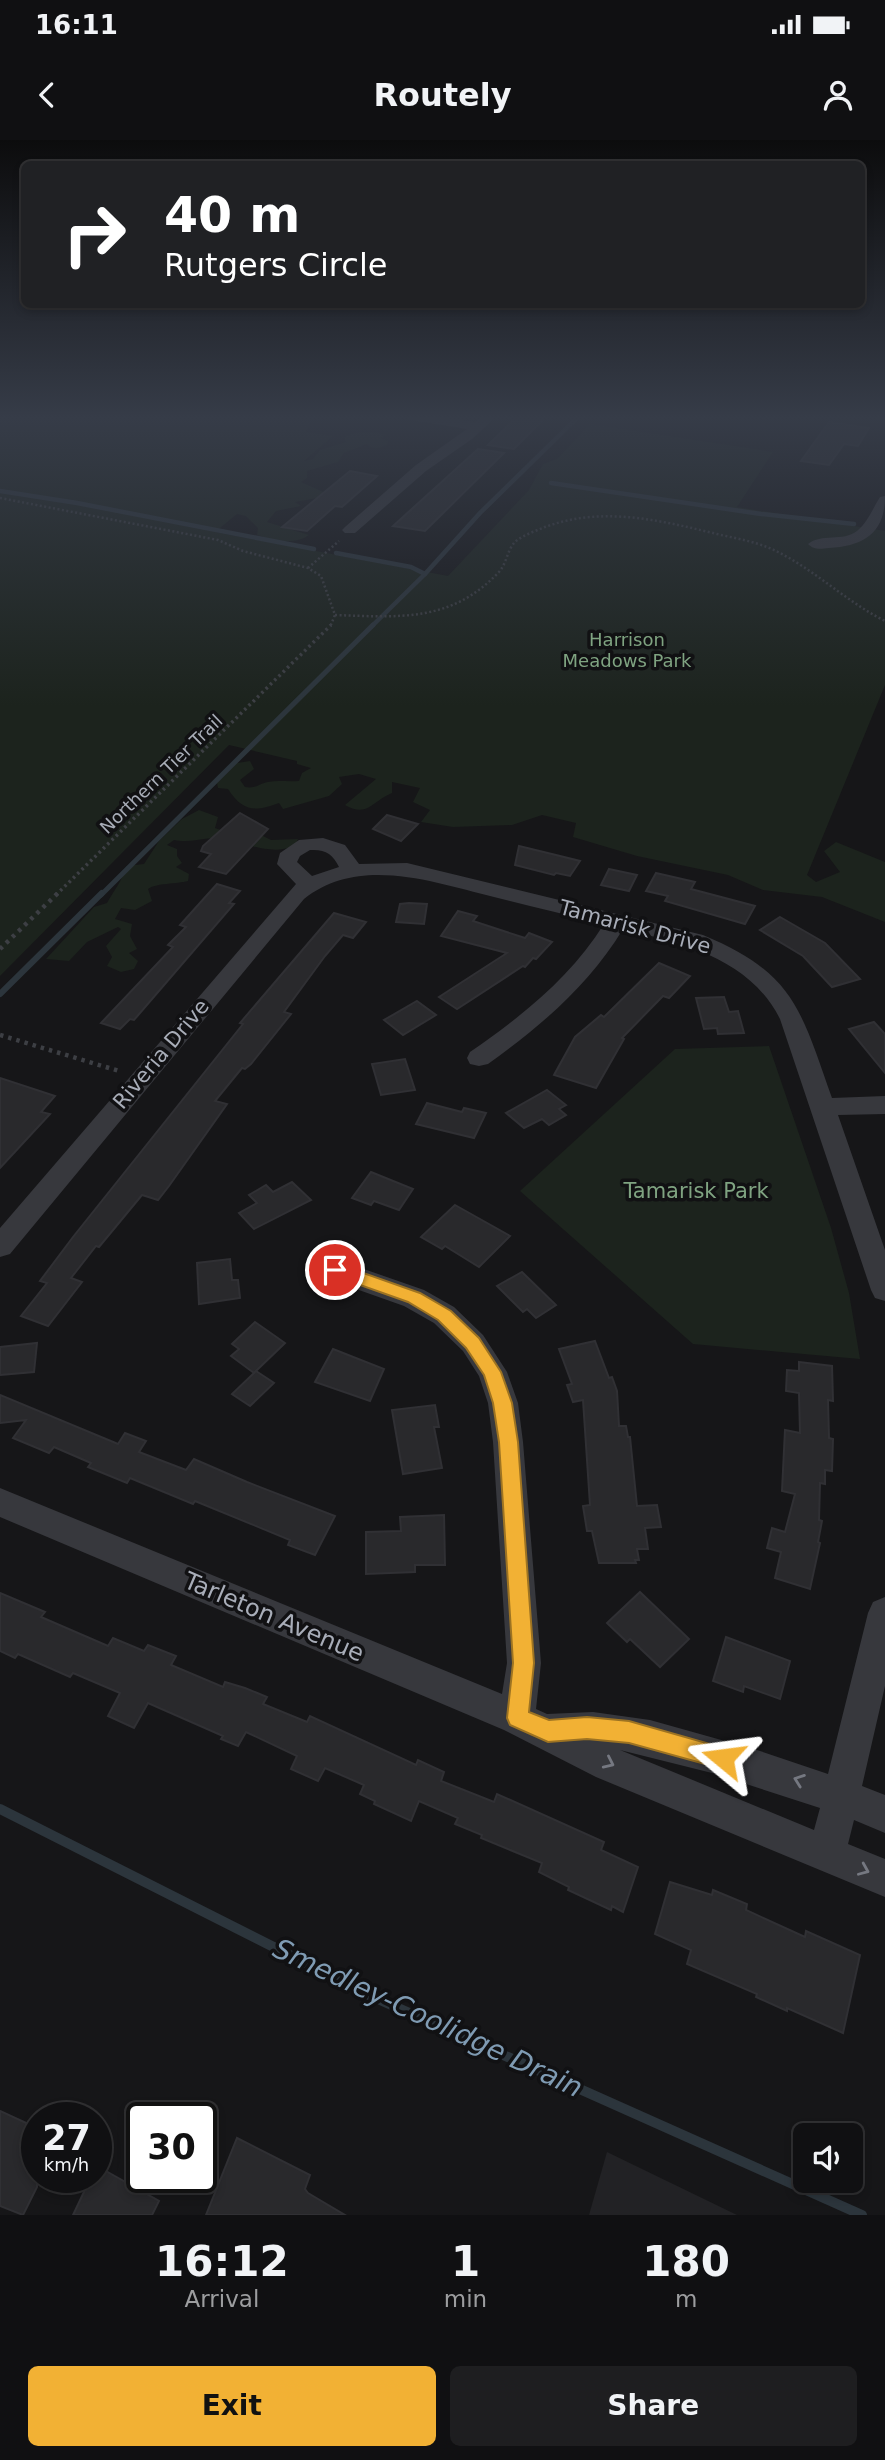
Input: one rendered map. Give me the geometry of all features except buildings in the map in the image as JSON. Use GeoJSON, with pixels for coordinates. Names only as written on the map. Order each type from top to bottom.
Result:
{"type":"FeatureCollection","features":[{"type":"Feature","properties":{"kind":"street"},"geometry":{"type":"LineString","coordinates":[[350,530],[370,513]]}},
{"type":"Feature","properties":{"kind":"street"},"geometry":{"type":"LineString","coordinates":[[816,544],[843,543],[861,537],[869,530],[878,513]]}},
{"type":"Feature","properties":{"kind":"street"},"geometry":{"type":"LineString","coordinates":[[309,884],[287,864],[287,857],[299,847],[329,845],[342,854],[342,872]]}},
{"type":"Feature","properties":{"kind":"street","name":"Tamarisk Drive"},"geometry":{"type":"LineString","coordinates":[[342,872],[407,869],[695,940],[733,955],[771,983],[784,1000],[792,1019],[885,1288]]}},
{"type":"Feature","properties":{"kind":"street","name":"Riveria Drive"},"geometry":{"type":"LineString","coordinates":[[0,1247],[284,907],[309,884],[342,872]]}},
{"type":"Feature","properties":{"kind":"street"},"geometry":{"type":"LineString","coordinates":[[479,1058],[555,1001],[582,971],[617,920]]}},
{"type":"Feature","properties":{"kind":"street"},"geometry":{"type":"LineString","coordinates":[[823,1107],[885,1105]]}},
{"type":"Feature","properties":{"kind":"street"},"geometry":{"type":"LineString","coordinates":[[335,1270],[414,1298],[444,1315],[472,1343],[492,1372],[503,1403],[524,1663],[533,1725]]}},
{"type":"Feature","properties":{"kind":"street","name":"Tarleton Avenue"},"geometry":{"type":"LineString","coordinates":[[0,1502],[533,1725],[609,1764],[885,1878]]}},
{"type":"Feature","properties":{"kind":"street"},"geometry":{"type":"LineString","coordinates":[[827,1854],[885,1613]]}},
{"type":"Feature","properties":{"kind":"street","name":"Tarleton Avenue"},"geometry":{"type":"LineString","coordinates":[[533,1725],[629,1732],[793,1778],[885,1814]]}},
{"type":"Feature","properties":{"kind":"path"},"geometry":{"type":"LineString","coordinates":[[77,513],[218,540],[243,551],[308,568],[321,576],[335,615],[400,617],[425,616],[453,606],[506,566],[513,543],[517,539],[548,527],[589,516],[604,515],[732,537],[778,550],[846,599],[885,621]]}},
{"type":"Feature","properties":{"kind":"path"},"geometry":{"type":"LineString","coordinates":[[308,568],[350,530]]}},
{"type":"Feature","properties":{"kind":"path","name":"Northern Tier Trail"},"geometry":{"type":"LineString","coordinates":[[0,948],[319,640],[330,628],[335,615]]}},
{"type":"Feature","properties":{"kind":"path"},"geometry":{"type":"LineString","coordinates":[[0,1035],[119,1071]]}},
{"type":"Feature","properties":{"kind":"shaded area"},"geometry":{"type":"Polygon","coordinates":[[[607,2152],[737,2215],[589,2215],[607,2152]]]}},
{"type":"Feature","properties":{"kind":"green space","name":"Harrison Meadows Park"},"geometry":{"type":"Polygon","coordinates":[[[0,513],[274,513],[267,522],[309,535],[290,541],[263,537],[257,535],[258,528],[246,516],[237,514],[215,532],[448,576],[507,513],[773,513],[885,531],[885,685],[807,875],[816,882],[840,872],[824,851],[836,842],[885,862],[885,922],[822,897],[763,890],[728,875],[637,856],[573,837],[576,823],[542,815],[512,825],[453,827],[421,822],[430,810],[413,802],[420,788],[392,782],[392,793],[370,807],[353,809],[345,805],[376,779],[359,774],[339,777],[342,784],[329,796],[283,809],[279,803],[263,808],[250,808],[239,802],[228,789],[218,788],[217,783],[237,763],[250,761],[254,769],[240,780],[245,787],[272,781],[299,781],[302,773],[311,768],[297,764],[297,761],[229,745],[0,976],[0,513]]]}},
{"type":"Feature","properties":{"kind":"green space"},"geometry":{"type":"Polygon","coordinates":[[[199,810],[218,817],[215,828],[229,833],[261,835],[271,840],[298,839],[295,846],[273,850],[223,839],[174,840],[167,845],[177,849],[177,856],[182,863],[176,867],[189,874],[188,881],[148,889],[152,901],[135,910],[121,908],[115,919],[132,924],[130,936],[137,949],[129,953],[138,961],[134,969],[121,972],[107,966],[112,957],[106,946],[121,929],[118,927],[87,942],[69,961],[46,959],[94,907],[107,903],[126,866],[144,864],[159,841],[182,819],[199,810]]]}},
{"type":"Feature","properties":{"kind":"green space","name":"Tamarisk Park"},"geometry":{"type":"Polygon","coordinates":[[[769,1046],[831,1228],[849,1293],[860,1359],[693,1344],[520,1191],[675,1049],[769,1046]]]}},
{"type":"Feature","properties":{"kind":"waterway"},"geometry":{"type":"LineString","coordinates":[[128,513],[314,549]]}},
{"type":"Feature","properties":{"kind":"waterway"},"geometry":{"type":"LineString","coordinates":[[425,574],[480,513]]}},
{"type":"Feature","properties":{"kind":"waterway"},"geometry":{"type":"LineString","coordinates":[[753,513],[854,524]]}},
{"type":"Feature","properties":{"kind":"waterway"},"geometry":{"type":"LineString","coordinates":[[336,553],[411,567],[425,574]]}},
{"type":"Feature","properties":{"kind":"waterway"},"geometry":{"type":"LineString","coordinates":[[371,627],[425,574]]}},
{"type":"Feature","properties":{"kind":"waterway"},"geometry":{"type":"LineString","coordinates":[[101,895],[373,625]]}},
{"type":"Feature","properties":{"kind":"waterway"},"geometry":{"type":"LineString","coordinates":[[0,994],[102,893]]}},
{"type":"Feature","properties":{"kind":"waterway","name":"Smedley-Coolidge Drain"},"geometry":{"type":"LineString","coordinates":[[0,1809],[369,1995],[862,2215]]}},
{"type":"Feature","properties":{"kind":"route"},"geometry":{"type":"LineString","coordinates":[[335,1270],[414,1298],[444,1315],[472,1343],[492,1372],[503,1403],[508,1442],[524,1663],[517,1718],[548,1731],[587,1728],[629,1732],[723,1758]]}}]}
